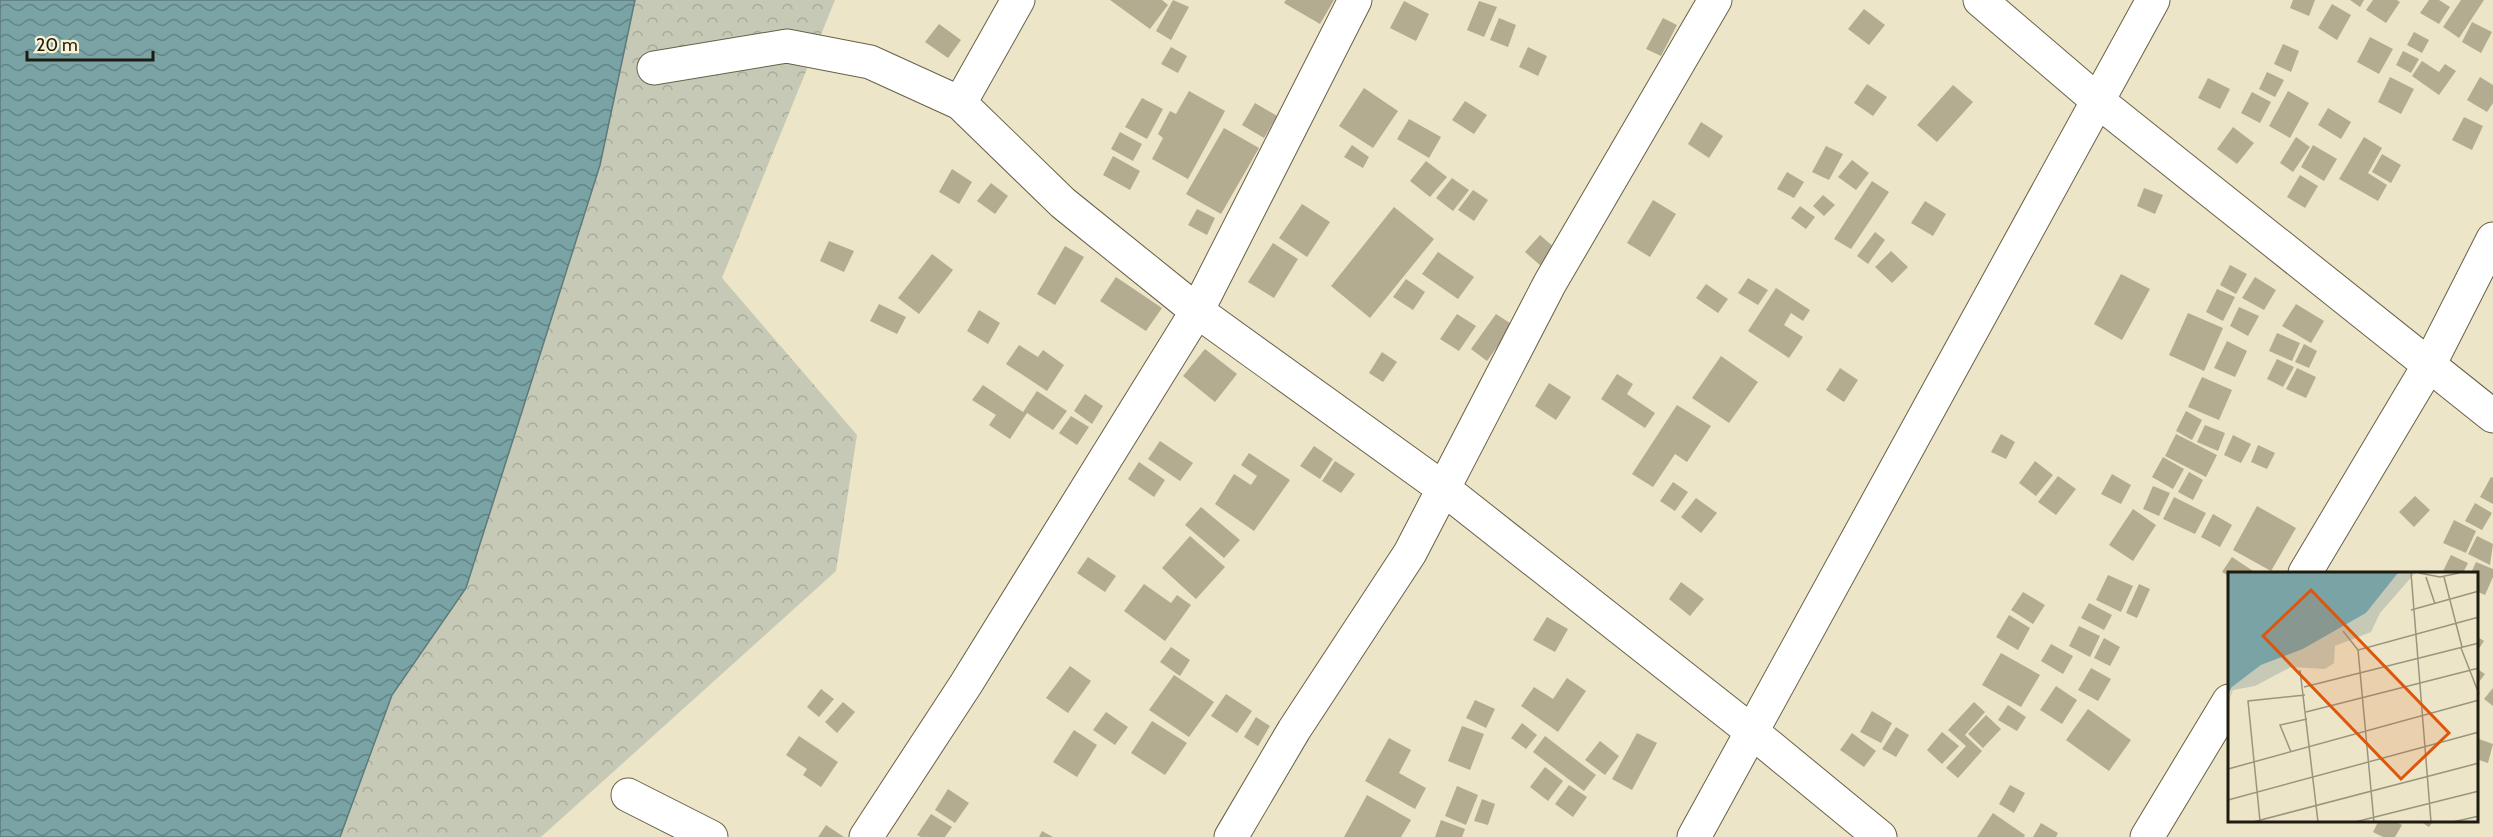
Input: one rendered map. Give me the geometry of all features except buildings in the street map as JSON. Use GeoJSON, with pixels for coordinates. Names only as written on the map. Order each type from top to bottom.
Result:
{"type":"FeatureCollection","features":[{"type":"Feature","properties":{"kind":"street"},"geometry":{"type":"LineString","coordinates":[[960,103],[1018,0]]}},
{"type":"Feature","properties":{"kind":"street"},"geometry":{"type":"LineString","coordinates":[[866,837],[966,684],[1197,311],[1355,0]]}},
{"type":"Feature","properties":{"kind":"street"},"geometry":{"type":"LineString","coordinates":[[1231,837],[1294,730],[1410,553],[1550,283],[1715,0]]}},
{"type":"Feature","properties":{"kind":"street"},"geometry":{"type":"LineString","coordinates":[[1980,0],[2098,100],[2493,416]]}},
{"type":"Feature","properties":{"kind":"street"},"geometry":{"type":"LineString","coordinates":[[1694,837],[2153,0]]}},
{"type":"Feature","properties":{"kind":"street"},"geometry":{"type":"LineString","coordinates":[[654,68],[787,46],[870,62],[960,103],[1063,203],[1197,311],[1444,489],[1751,731],[1880,837]]}},
{"type":"Feature","properties":{"kind":"street"},"geometry":{"type":"LineString","coordinates":[[2306,572],[2429,366],[2493,239]]}},
{"type":"Feature","properties":{"kind":"street"},"geometry":{"type":"LineString","coordinates":[[2147,837],[2228,702]]}},
{"type":"Feature","properties":{"kind":"street"},"geometry":{"type":"LineString","coordinates":[[628,795],[711,837]]}},
{"type":"Feature","properties":{"kind":"green space"},"geometry":{"type":"Polygon","coordinates":[[[635,0],[835,0],[722,278],[857,435],[836,571],[541,837],[340,837],[392,695],[466,588],[600,165],[635,0]]]}},
{"type":"Feature","properties":{"kind":"water"},"geometry":{"type":"Polygon","coordinates":[[[0,0],[635,0],[600,165],[466,588],[392,695],[340,837],[0,837],[0,0]]]}}]}
